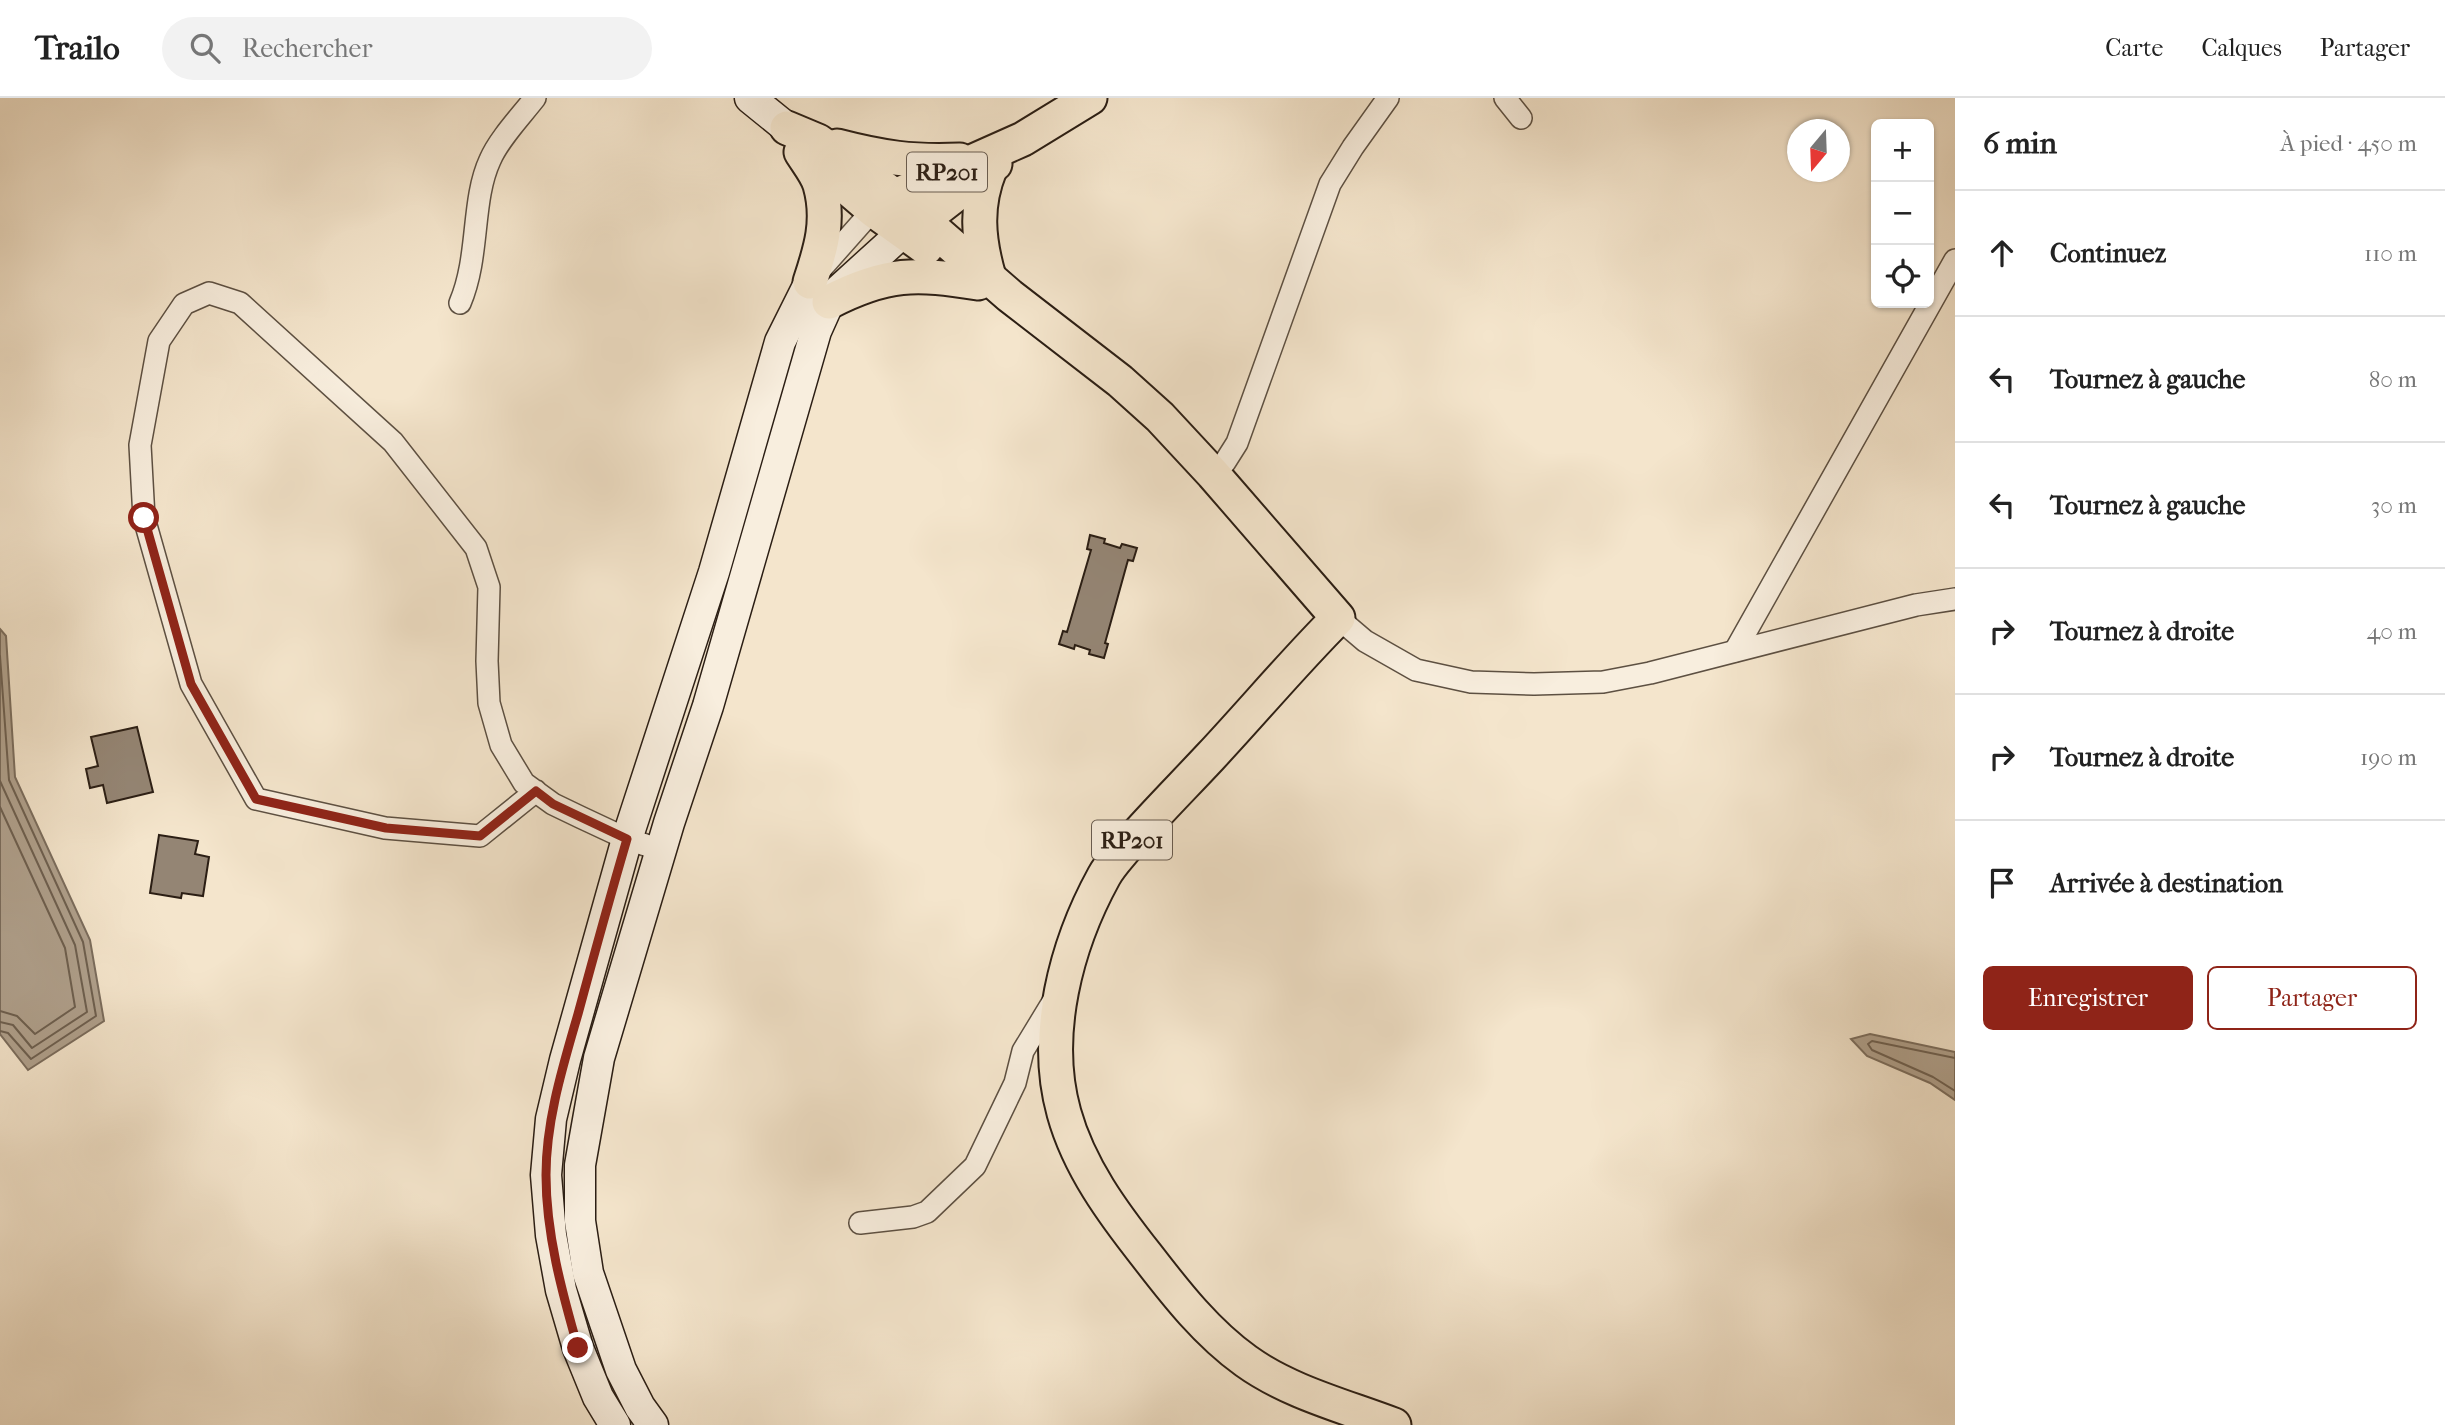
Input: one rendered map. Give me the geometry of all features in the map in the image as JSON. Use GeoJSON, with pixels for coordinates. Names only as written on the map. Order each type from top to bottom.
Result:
{"type":"FeatureCollection","features":[{"type":"Feature","properties":{"kind":"main road"},"geometry":{"type":"LineString","coordinates":[[913,226],[983,164],[1090,98]]}},
{"type":"Feature","properties":{"kind":"main road"},"geometry":{"type":"LineString","coordinates":[[802,140],[881,158],[983,164]]}},
{"type":"Feature","properties":{"kind":"main road"},"geometry":{"type":"LineString","coordinates":[[802,140],[884,203]]}},
{"type":"Feature","properties":{"kind":"main road"},"geometry":{"type":"LineString","coordinates":[[802,140],[819,183],[826,220],[820,292],[915,275],[992,285]]}},
{"type":"Feature","properties":{"kind":"main road","name":"RP201"},"geometry":{"type":"LineString","coordinates":[[884,203],[983,164],[979,207],[984,258],[992,285]]}},
{"type":"Feature","properties":{"kind":"main road","name":"RP201"},"geometry":{"type":"LineString","coordinates":[[884,203],[1120,381],[1160,417],[1338,618],[1307,648],[1105,872],[1086,911],[1061,989],[1056,1058],[1058,1086],[1065,1116],[1078,1149],[1101,1194],[1178,1297],[1214,1336],[1247,1362],[1280,1382],[1394,1425]]}},
{"type":"Feature","properties":{"kind":"street"},"geometry":{"type":"LineString","coordinates":[[460,303],[468,284],[481,193],[490,159],[535,98]]}},
{"type":"Feature","properties":{"kind":"street"},"geometry":{"type":"LineString","coordinates":[[750,98],[802,140]]}},
{"type":"Feature","properties":{"kind":"street"},"geometry":{"type":"LineString","coordinates":[[1213,474],[1237,443],[1330,184],[1388,98]]}},
{"type":"Feature","properties":{"kind":"street"},"geometry":{"type":"LineString","coordinates":[[1505,98],[1521,118]]}},
{"type":"Feature","properties":{"kind":"street"},"geometry":{"type":"LineString","coordinates":[[615,1425],[598,1397],[578,1348],[561,1290],[551,1235],[546,1175],[551,1119],[627,839],[714,572],[780,342],[820,292],[845,240],[884,203]]}},
{"type":"Feature","properties":{"kind":"street"},"geometry":{"type":"LineString","coordinates":[[820,292],[856,272],[913,226]]}},
{"type":"Feature","properties":{"kind":"street"},"geometry":{"type":"LineString","coordinates":[[1735,651],[1955,260]]}},
{"type":"Feature","properties":{"kind":"street"},"geometry":{"type":"LineString","coordinates":[[653,1425],[640,1407],[621,1370],[588,1273],[580,1221],[580,1165],[599,1058],[661,850],[708,706],[816,331],[820,292]]}},
{"type":"Feature","properties":{"kind":"street"},"geometry":{"type":"LineString","coordinates":[[536,791],[480,836],[386,828],[256,799],[191,684],[144,518],[140,444],[159,341],[184,304],[209,293],[240,303],[393,442],[476,548],[489,587],[486,661],[489,703],[501,745],[510,763],[524,783],[536,791],[553,804],[627,839],[661,850]]}},
{"type":"Feature","properties":{"kind":"street"},"geometry":{"type":"LineString","coordinates":[[1338,618],[1366,640],[1416,670],[1471,682],[1603,682],[1650,673],[1916,605],[1955,599]]}},
{"type":"Feature","properties":{"kind":"street"},"geometry":{"type":"LineString","coordinates":[[860,1223],[913,1217],[927,1212],[975,1166],[1015,1083],[1023,1051],[1061,989]]}},
{"type":"Feature","properties":{"kind":"water"},"geometry":{"type":"Polygon","coordinates":[[[0,629],[6,636],[15,777],[90,940],[104,1021],[28,1070],[0,1034],[0,629]]]}},
{"type":"Feature","properties":{"kind":"water"},"geometry":{"type":"Polygon","coordinates":[[[1870,1034],[1955,1052],[1955,1100],[1930,1083],[1867,1056],[1851,1039],[1870,1034]]]}},
{"type":"Feature","properties":{"kind":"building"},"geometry":{"type":"Polygon","coordinates":[[[1090,535],[1105,539],[1104,543],[1120,548],[1122,544],[1137,548],[1133,561],[1128,560],[1105,643],[1108,644],[1104,658],[1089,654],[1090,650],[1075,645],[1074,649],[1059,644],[1063,631],[1067,632],[1091,550],[1087,549],[1090,535]]]}},
{"type":"Feature","properties":{"kind":"building"},"geometry":{"type":"Polygon","coordinates":[[[137,727],[153,792],[107,803],[103,785],[90,788],[86,769],[98,766],[91,737],[137,727]]]}},
{"type":"Feature","properties":{"kind":"building"},"geometry":{"type":"Polygon","coordinates":[[[159,835],[198,841],[195,854],[209,857],[203,896],[182,893],[181,898],[150,893],[159,835]]]}},
{"type":"Feature","properties":{"kind":"route"},"geometry":{"type":"LineString","coordinates":[[144,518],[191,684],[256,799],[386,828],[480,836],[536,791],[553,804],[627,839],[551,1119],[546,1175],[551,1235],[561,1290],[578,1348]]}}]}
